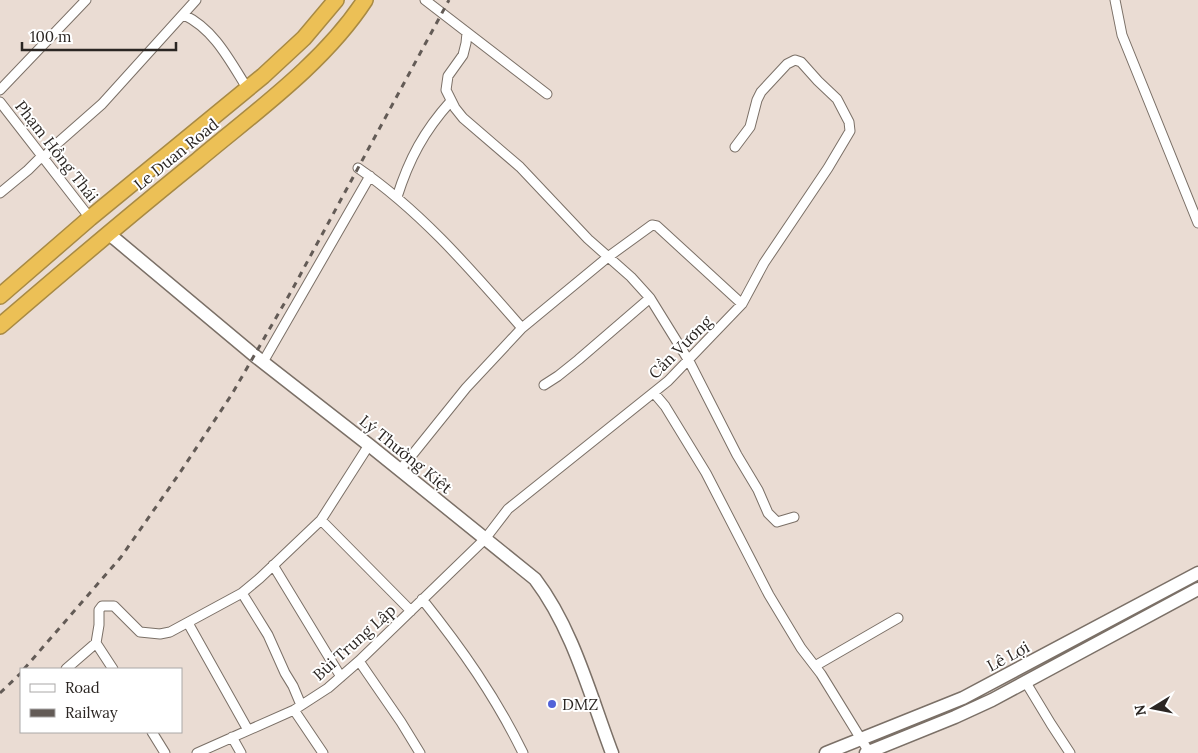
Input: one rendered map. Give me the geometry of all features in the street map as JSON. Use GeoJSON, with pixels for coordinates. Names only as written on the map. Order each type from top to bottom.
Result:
{"type":"FeatureCollection","features":[{"type":"Feature","properties":{"kind":"highway","name":"Le Duan Road"},"geometry":{"type":"LineString","coordinates":[[0,296],[304,38],[336,0]]}},
{"type":"Feature","properties":{"kind":"highway","name":"Le Duan Road"},"geometry":{"type":"LineString","coordinates":[[0,326],[108,233],[278,94],[319,56],[359,10],[365,0]]}},
{"type":"Feature","properties":{"kind":"highway"},"geometry":{"type":"LineString","coordinates":[[90,218],[108,233]]}},
{"type":"Feature","properties":{"kind":"street"},"geometry":{"type":"LineString","coordinates":[[0,90],[86,0]]}},
{"type":"Feature","properties":{"kind":"street"},"geometry":{"type":"LineString","coordinates":[[0,193],[40,158],[43,159],[52,148],[102,104],[196,0]]}},
{"type":"Feature","properties":{"kind":"street"},"geometry":{"type":"LineString","coordinates":[[425,0],[547,94]]}},
{"type":"Feature","properties":{"kind":"street"},"geometry":{"type":"LineString","coordinates":[[1114,0],[1122,35],[1198,222]]}},
{"type":"Feature","properties":{"kind":"street"},"geometry":{"type":"LineString","coordinates":[[184,14],[203,26],[215,39],[247,88]]}},
{"type":"Feature","properties":{"kind":"street"},"geometry":{"type":"LineString","coordinates":[[467,33],[462,55],[448,76],[446,90],[451,101],[463,118],[520,166],[588,239],[631,277],[650,298],[690,361],[722,427],[758,490],[770,517],[777,522],[794,517]]}},
{"type":"Feature","properties":{"kind":"street","name":"Cần Vương"},"geometry":{"type":"LineString","coordinates":[[485,538],[508,508],[654,393],[690,361],[742,304],[764,263],[828,168],[848,135],[850,126],[837,99],[797,60],[787,64],[761,92],[750,127],[736,147]]}},
{"type":"Feature","properties":{"kind":"street"},"geometry":{"type":"LineString","coordinates":[[397,197],[406,170],[422,138],[451,101]]}},
{"type":"Feature","properties":{"kind":"street","name":"Phạm Hồng Thái"},"geometry":{"type":"LineString","coordinates":[[0,102],[90,218]]}},
{"type":"Feature","properties":{"kind":"street"},"geometry":{"type":"LineString","coordinates":[[358,168],[397,197],[438,234],[522,328]]}},
{"type":"Feature","properties":{"kind":"street"},"geometry":{"type":"LineString","coordinates":[[263,362],[370,176]]}},
{"type":"Feature","properties":{"kind":"street"},"geometry":{"type":"LineString","coordinates":[[400,470],[466,388],[522,328],[608,257],[652,224],[656,225],[742,304]]}},
{"type":"Feature","properties":{"kind":"street","name":"Lý Thường Kiệt"},"geometry":{"type":"LineString","coordinates":[[108,233],[263,362],[369,444],[535,579],[549,598],[566,631],[612,753]]}},
{"type":"Feature","properties":{"kind":"street"},"geometry":{"type":"LineString","coordinates":[[544,385],[578,360],[650,298]]}},
{"type":"Feature","properties":{"kind":"street"},"geometry":{"type":"LineString","coordinates":[[654,393],[665,406],[706,473],[769,595],[801,648],[821,674],[868,752]]}},
{"type":"Feature","properties":{"kind":"street"},"geometry":{"type":"LineString","coordinates":[[67,668],[96,643],[99,610],[106,605],[114,606],[136,629],[143,633],[160,634],[170,632],[188,623],[242,593],[320,520],[369,444]]}},
{"type":"Feature","properties":{"kind":"street"},"geometry":{"type":"LineString","coordinates":[[320,520],[411,611]]}},
{"type":"Feature","properties":{"kind":"street","name":"Bùi Trung Lập"},"geometry":{"type":"LineString","coordinates":[[197,753],[298,707],[328,688],[359,661],[485,538]]}},
{"type":"Feature","properties":{"kind":"street"},"geometry":{"type":"LineString","coordinates":[[273,565],[340,677]]}},
{"type":"Feature","properties":{"kind":"street","name":"Lê Lợi"},"geometry":{"type":"LineString","coordinates":[[827,753],[948,705],[1198,573]]}},
{"type":"Feature","properties":{"kind":"street"},"geometry":{"type":"LineString","coordinates":[[1172,587],[1179,599]]}},
{"type":"Feature","properties":{"kind":"street","name":"Lê Lợi"},"geometry":{"type":"LineString","coordinates":[[868,752],[955,717],[1025,682],[1198,589]]}},
{"type":"Feature","properties":{"kind":"street"},"geometry":{"type":"LineString","coordinates":[[242,593],[272,643],[298,707],[322,753]]}},
{"type":"Feature","properties":{"kind":"street"},"geometry":{"type":"LineString","coordinates":[[422,599],[460,647],[482,679],[523,753]]}},
{"type":"Feature","properties":{"kind":"street"},"geometry":{"type":"LineString","coordinates":[[814,666],[898,618]]}},
{"type":"Feature","properties":{"kind":"street"},"geometry":{"type":"LineString","coordinates":[[188,623],[248,730]]}},
{"type":"Feature","properties":{"kind":"street"},"geometry":{"type":"LineString","coordinates":[[1068,642],[1075,655]]}},
{"type":"Feature","properties":{"kind":"street"},"geometry":{"type":"LineString","coordinates":[[96,643],[112,668]]}},
{"type":"Feature","properties":{"kind":"street"},"geometry":{"type":"LineString","coordinates":[[359,661],[420,753]]}},
{"type":"Feature","properties":{"kind":"street"},"geometry":{"type":"LineString","coordinates":[[1025,682],[1070,753]]}},
{"type":"Feature","properties":{"kind":"street"},"geometry":{"type":"LineString","coordinates":[[948,705],[955,717]]}},
{"type":"Feature","properties":{"kind":"street"},"geometry":{"type":"LineString","coordinates":[[153,733],[165,753]]}},
{"type":"Feature","properties":{"kind":"street"},"geometry":{"type":"LineString","coordinates":[[232,737],[241,753]]}},
{"type":"Feature","properties":{"kind":"railway"},"geometry":{"type":"LineString","coordinates":[[25,668],[121,557],[232,394],[292,290],[449,0]]}},
{"type":"Feature","properties":{"kind":"railway"},"geometry":{"type":"LineString","coordinates":[[0,693],[20,674]]}},
{"type":"Feature","properties":{"kind":"place","name":"DMZ"},"geometry":{"type":"Point","coordinates":[552,704]}}]}
